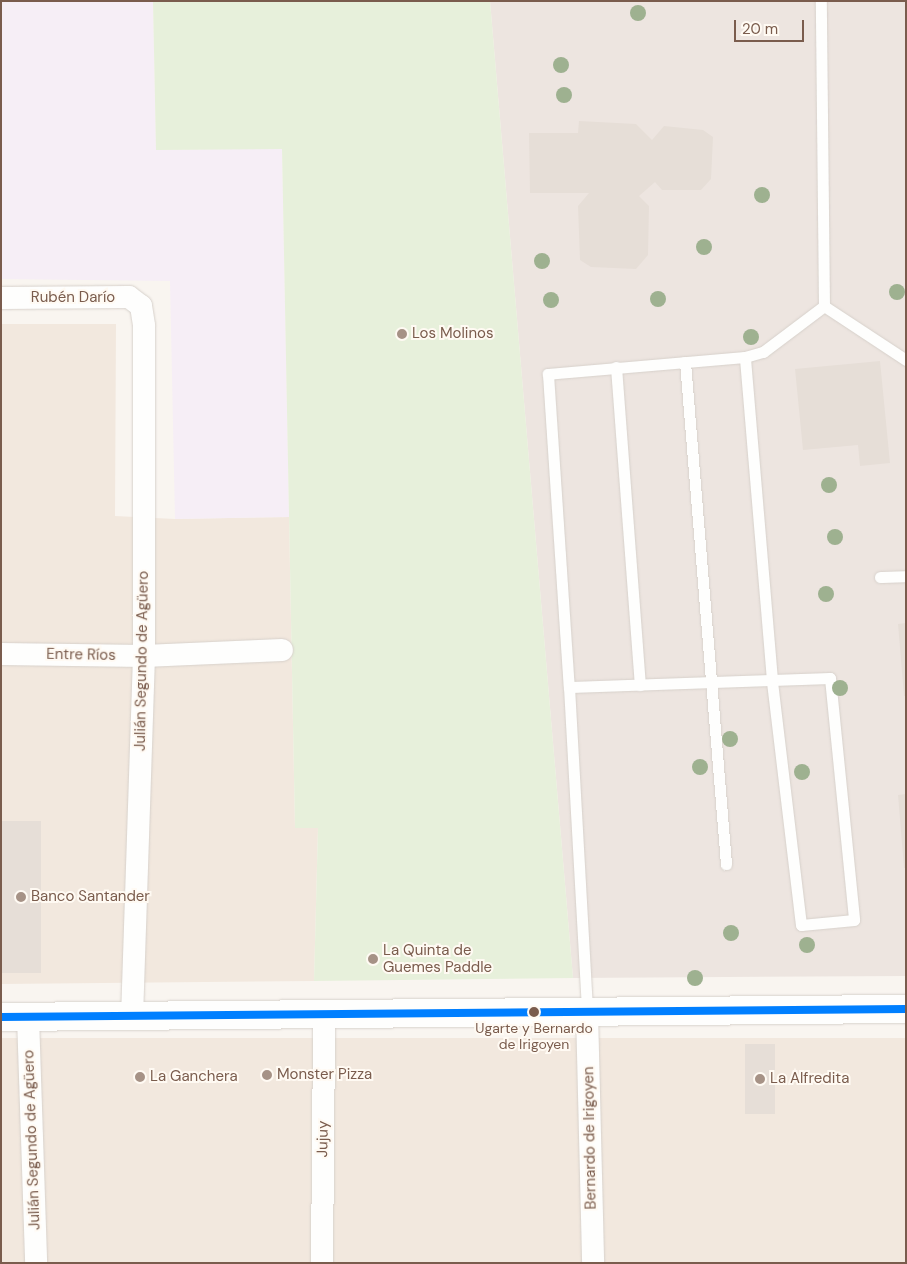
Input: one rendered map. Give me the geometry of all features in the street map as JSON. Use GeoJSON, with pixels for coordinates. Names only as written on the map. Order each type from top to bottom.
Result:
{"type":"FeatureCollection","features":[{"type":"Feature","properties":{"kind":"street","name":"Rubén Darío"},"geometry":{"type":"LineString","coordinates":[[1,298],[129,297],[141,306]]}},
{"type":"Feature","properties":{"kind":"street","name":"Julián Segundo de Agüero"},"geometry":{"type":"LineString","coordinates":[[132,1016],[144,656],[144,326],[141,306]]}},
{"type":"Feature","properties":{"kind":"street","name":"Entre Ríos"},"geometry":{"type":"LineString","coordinates":[[1,654],[144,656],[282,650]]}},
{"type":"Feature","properties":{"kind":"street"},"geometry":{"type":"LineString","coordinates":[[14,1017],[906,1009]]}},
{"type":"Feature","properties":{"kind":"street","name":"Bernardo de Irigoyen"},"geometry":{"type":"LineString","coordinates":[[587,1012],[593,1263]]}},
{"type":"Feature","properties":{"kind":"street","name":"Jujuy"},"geometry":{"type":"LineString","coordinates":[[322,1263],[324,1015]]}},
{"type":"Feature","properties":{"kind":"street","name":"Julián Segundo de Agüero"},"geometry":{"type":"LineString","coordinates":[[14,1017],[36,1263]]}},
{"type":"Feature","properties":{"kind":"lane"},"geometry":{"type":"LineString","coordinates":[[821,1],[824,306]]}},
{"type":"Feature","properties":{"kind":"lane"},"geometry":{"type":"LineString","coordinates":[[587,1012],[548,374],[745,357],[763,352],[824,306]]}},
{"type":"Feature","properties":{"kind":"lane"},"geometry":{"type":"LineString","coordinates":[[824,306],[906,360]]}},
{"type":"Feature","properties":{"kind":"lane"},"geometry":{"type":"LineString","coordinates":[[568,686],[711,684],[772,680],[830,678],[854,920],[801,925],[772,680],[745,357]]}},
{"type":"Feature","properties":{"kind":"lane"},"geometry":{"type":"LineString","coordinates":[[685,362],[726,864]]}},
{"type":"Feature","properties":{"kind":"lane"},"geometry":{"type":"LineString","coordinates":[[616,367],[640,685]]}},
{"type":"Feature","properties":{"kind":"lane"},"geometry":{"type":"LineString","coordinates":[[880,577],[906,576]]}},
{"type":"Feature","properties":{"kind":"shaded area"},"geometry":{"type":"Polygon","coordinates":[[[1,1],[153,1],[156,150],[282,148],[289,517],[175,519],[170,281],[1,279],[1,1]]]}},
{"type":"Feature","properties":{"kind":"shaded area"},"geometry":{"type":"Polygon","coordinates":[[[490,1],[906,1],[906,976],[573,978],[490,1]]]}},
{"type":"Feature","properties":{"kind":"shaded area"},"geometry":{"type":"Polygon","coordinates":[[[1,324],[116,324],[115,516],[175,519],[289,517],[295,828],[318,827],[314,981],[1,984],[1,324]]]}},
{"type":"Feature","properties":{"kind":"shaded area"},"geometry":{"type":"Polygon","coordinates":[[[1,1038],[906,1038],[906,1263],[1,1263],[1,1038]]]}},
{"type":"Feature","properties":{"kind":"green space","name":"Los Molinos"},"geometry":{"type":"Polygon","coordinates":[[[153,1],[490,1],[573,978],[314,981],[318,828],[295,828],[282,149],[156,150],[153,1]]]}},
{"type":"Feature","properties":{"kind":"building"},"geometry":{"type":"Polygon","coordinates":[[[579,121],[636,124],[652,140],[664,126],[703,130],[713,137],[711,179],[701,190],[662,190],[655,182],[639,196],[649,206],[648,255],[636,269],[591,267],[580,260],[578,206],[589,193],[530,193],[529,133],[578,133],[579,121]]]}},
{"type":"Feature","properties":{"kind":"building"},"geometry":{"type":"Polygon","coordinates":[[[880,361],[890,463],[860,466],[858,445],[803,450],[795,369],[880,361]]]}},
{"type":"Feature","properties":{"kind":"building"},"geometry":{"type":"Polygon","coordinates":[[[906,623],[906,696],[904,696],[898,624],[906,623]]]}},
{"type":"Feature","properties":{"kind":"building"},"geometry":{"type":"Polygon","coordinates":[[[906,794],[906,868],[904,868],[898,795],[906,794]]]}},
{"type":"Feature","properties":{"kind":"building","name":"Banco Santander"},"geometry":{"type":"Polygon","coordinates":[[[1,821],[41,821],[41,973],[1,973],[1,821]]]}},
{"type":"Feature","properties":{"kind":"building","name":"La Alfredita"},"geometry":{"type":"Polygon","coordinates":[[[745,1044],[775,1044],[775,1114],[745,1114],[745,1044]]]}},
{"type":"Feature","properties":{"kind":"transit line"},"geometry":{"type":"LineString","coordinates":[[1,1017],[906,1009]]}},
{"type":"Feature","properties":{"kind":"place","name":"Los Molinos"},"geometry":{"type":"Point","coordinates":[402,334]}},
{"type":"Feature","properties":{"kind":"place","name":"Banco Santander"},"geometry":{"type":"Point","coordinates":[21,897]}},
{"type":"Feature","properties":{"kind":"place","name":"La Quinta de Guemes Paddle"},"geometry":{"type":"Point","coordinates":[373,959]}},
{"type":"Feature","properties":{"kind":"place","name":"Ugarte y Bernardo de Irigoyen"},"geometry":{"type":"Point","coordinates":[534,1012]}},
{"type":"Feature","properties":{"kind":"place","name":"Monster Pizza"},"geometry":{"type":"Point","coordinates":[267,1075]}},
{"type":"Feature","properties":{"kind":"place","name":"La Ganchera"},"geometry":{"type":"Point","coordinates":[140,1077]}},
{"type":"Feature","properties":{"kind":"place","name":"La Alfredita"},"geometry":{"type":"Point","coordinates":[760,1079]}}]}
